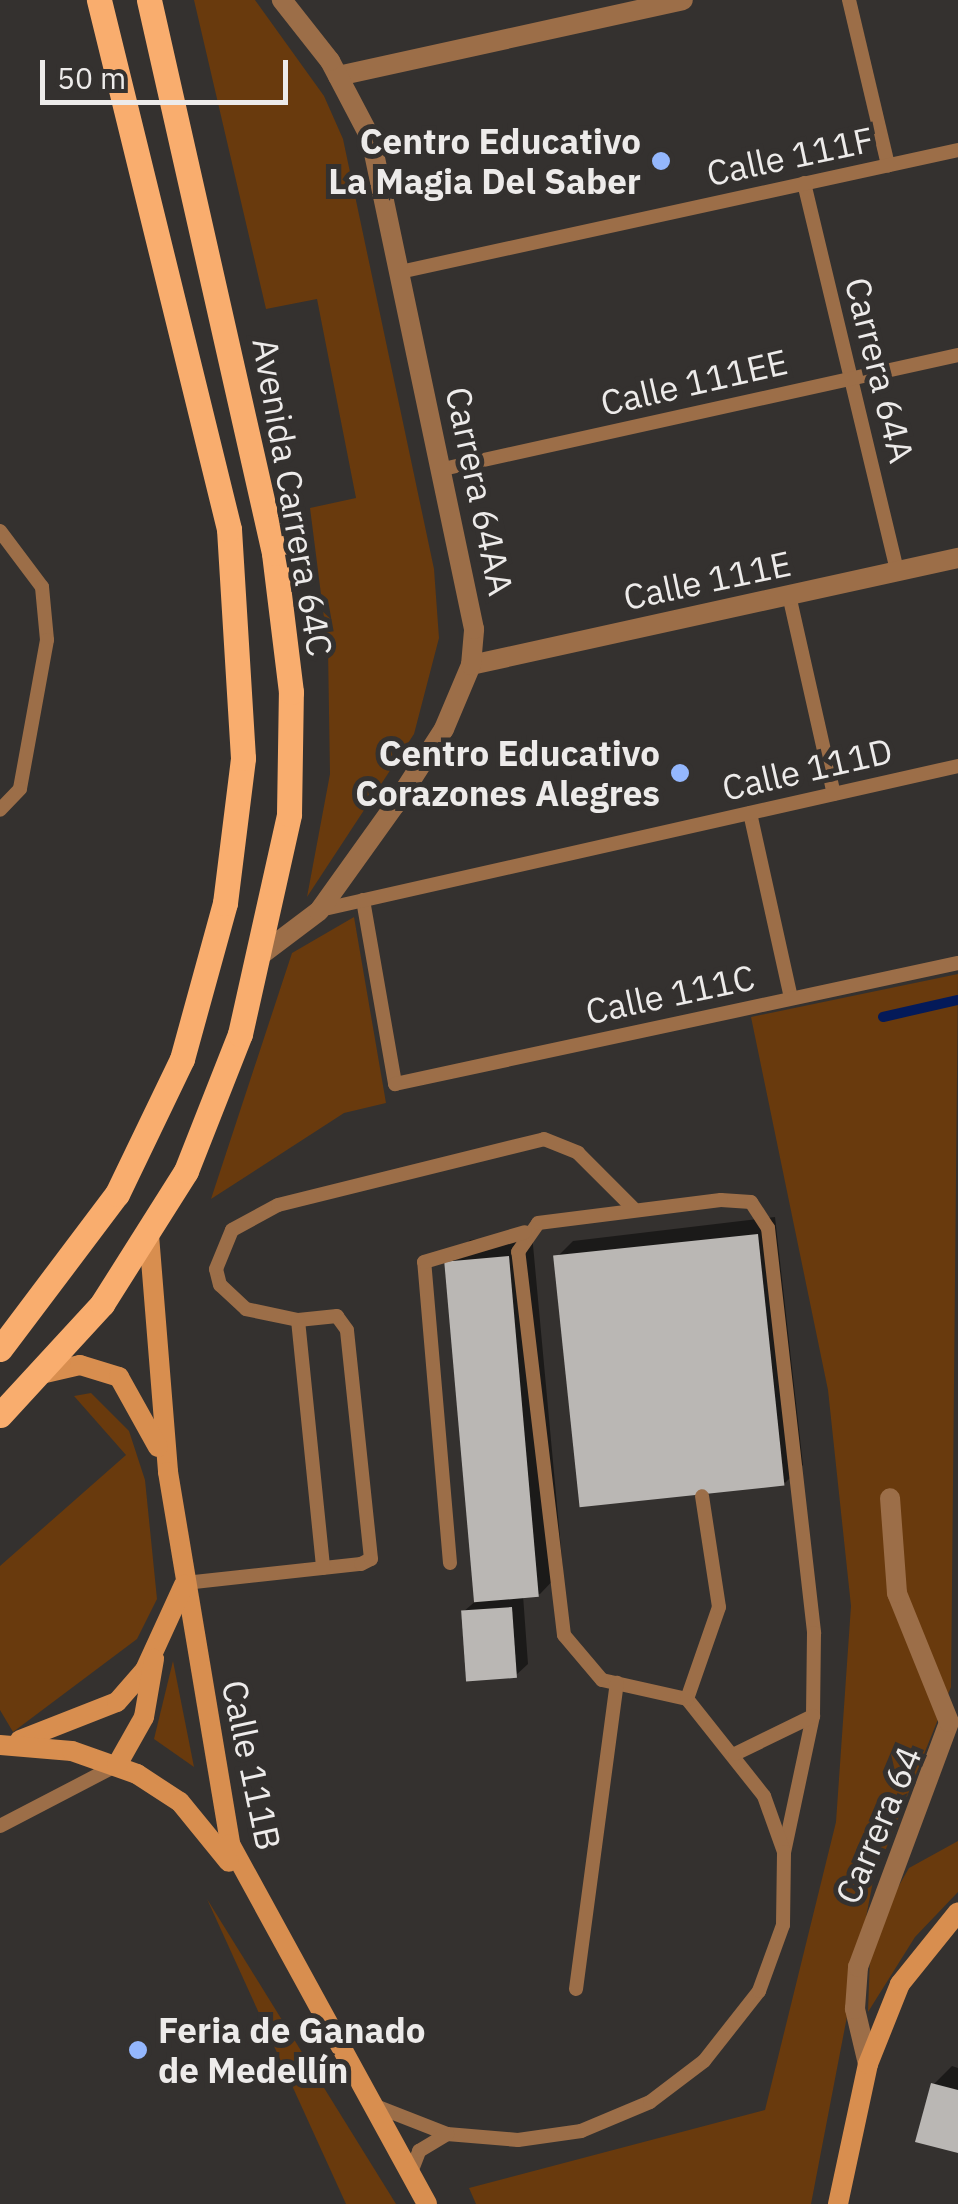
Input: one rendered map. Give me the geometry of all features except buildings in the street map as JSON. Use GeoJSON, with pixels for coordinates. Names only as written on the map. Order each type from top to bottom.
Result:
{"type":"FeatureCollection","features":[{"type":"Feature","properties":{"kind":"main road","name":"Avenida Carrera 64C"},"geometry":{"type":"LineString","coordinates":[[0,1349],[116,1194],[182,1059],[224,903],[242,758],[229,529],[99,0]]}},
{"type":"Feature","properties":{"kind":"main road","name":"Avenida Carrera 64C"},"geometry":{"type":"LineString","coordinates":[[0,1416],[41,1374],[149,1236],[208,1121],[262,954],[289,814],[286,626],[223,304],[149,0]]}},
{"type":"Feature","properties":{"kind":"main road","name":"Calle 111B"},"geometry":{"type":"LineString","coordinates":[[149,1236],[168,1472],[221,1802],[248,1888],[427,2204]]}},
{"type":"Feature","properties":{"kind":"main road","name":"Calle 111B"},"geometry":{"type":"LineString","coordinates":[[41,1374],[80,1366],[118,1378],[140,1402],[168,1472]]}},
{"type":"Feature","properties":{"kind":"main road"},"geometry":{"type":"LineString","coordinates":[[1,1742],[117,1702],[155,1652],[185,1583]]}},
{"type":"Feature","properties":{"kind":"main road"},"geometry":{"type":"LineString","coordinates":[[117,1765],[144,1717],[155,1652]]}},
{"type":"Feature","properties":{"kind":"main road"},"geometry":{"type":"LineString","coordinates":[[1,1742],[117,1765],[188,1810],[248,1888]]}},
{"type":"Feature","properties":{"kind":"main road"},"geometry":{"type":"LineString","coordinates":[[838,2204],[868,2064],[900,1984],[958,1912]]}},
{"type":"Feature","properties":{"kind":"street","name":"Carrera 64AA"},"geometry":{"type":"LineString","coordinates":[[262,954],[319,911],[444,729],[471,665],[469,586],[371,140],[338,76],[282,0]]}},
{"type":"Feature","properties":{"kind":"street"},"geometry":{"type":"LineString","coordinates":[[338,76],[682,0]]}},
{"type":"Feature","properties":{"kind":"street","name":"Calle 111E"},"geometry":{"type":"LineString","coordinates":[[471,665],[958,558]]}},
{"type":"Feature","properties":{"kind":"street","name":"Carrera 64"},"geometry":{"type":"LineString","coordinates":[[868,2064],[855,2009],[858,1967],[949,1722],[897,1593],[890,1498]]}},
{"type":"Feature","properties":{"kind":"lane"},"geometry":{"type":"LineString","coordinates":[[849,0],[888,165]]}},
{"type":"Feature","properties":{"kind":"lane","name":"Calle 111F"},"geometry":{"type":"LineString","coordinates":[[400,272],[958,150]]}},
{"type":"Feature","properties":{"kind":"lane","name":"Carrera 64A"},"geometry":{"type":"LineString","coordinates":[[804,183],[898,571]]}},
{"type":"Feature","properties":{"kind":"lane","name":"Calle 111EE"},"geometry":{"type":"LineString","coordinates":[[443,468],[958,355]]}},
{"type":"Feature","properties":{"kind":"lane"},"geometry":{"type":"LineString","coordinates":[[0,532],[42,587],[47,640],[20,789],[0,810]]}},
{"type":"Feature","properties":{"kind":"lane"},"geometry":{"type":"LineString","coordinates":[[789,595],[834,794]]}},
{"type":"Feature","properties":{"kind":"lane","name":"Calle 111D"},"geometry":{"type":"LineString","coordinates":[[319,911],[958,766]]}},
{"type":"Feature","properties":{"kind":"lane"},"geometry":{"type":"LineString","coordinates":[[750,813],[791,998]]}},
{"type":"Feature","properties":{"kind":"lane","name":"Calle 111C"},"geometry":{"type":"LineString","coordinates":[[362,900],[395,1084],[958,963]]}},
{"type":"Feature","properties":{"kind":"lane"},"geometry":{"type":"LineString","coordinates":[[185,1583],[361,1564],[372,1551],[345,1319],[298,1320],[246,1308],[220,1285],[216,1269],[232,1230],[278,1206],[544,1139],[578,1152],[633,1208]]}},
{"type":"Feature","properties":{"kind":"lane"},"geometry":{"type":"LineString","coordinates":[[370,2104],[446,2134],[566,2134],[681,2081],[759,1990],[783,1925],[784,1852],[813,1716],[814,1633],[768,1228],[750,1202],[633,1208],[525,1232],[424,1262],[450,1563]]}},
{"type":"Feature","properties":{"kind":"lane"},"geometry":{"type":"LineString","coordinates":[[525,1232],[518,1252],[556,1614],[581,1665],[617,1683],[687,1699],[735,1754],[764,1796],[784,1852]]}},
{"type":"Feature","properties":{"kind":"lane"},"geometry":{"type":"LineString","coordinates":[[298,1320],[322,1568]]}},
{"type":"Feature","properties":{"kind":"lane"},"geometry":{"type":"LineString","coordinates":[[687,1699],[719,1607],[702,1496]]}},
{"type":"Feature","properties":{"kind":"lane"},"geometry":{"type":"LineString","coordinates":[[576,1989],[617,1683]]}},
{"type":"Feature","properties":{"kind":"lane"},"geometry":{"type":"LineString","coordinates":[[735,1754],[813,1716]]}},
{"type":"Feature","properties":{"kind":"lane"},"geometry":{"type":"LineString","coordinates":[[0,1826],[117,1765]]}},
{"type":"Feature","properties":{"kind":"lane"},"geometry":{"type":"LineString","coordinates":[[410,2176],[419,2152],[446,2134]]}},
{"type":"Feature","properties":{"kind":"shaded area"},"geometry":{"type":"Polygon","coordinates":[[[194,0],[255,0],[324,96],[343,139],[434,569],[439,638],[414,734],[307,897],[330,774],[328,649],[310,508],[356,498],[317,299],[266,309],[194,0]]]}},
{"type":"Feature","properties":{"kind":"shaded area"},"geometry":{"type":"Polygon","coordinates":[[[354,917],[386,1103],[344,1113],[211,1199],[292,953],[354,917]]]}},
{"type":"Feature","properties":{"kind":"shaded area"},"geometry":{"type":"Polygon","coordinates":[[[958,974],[951,1687],[873,1881],[811,2204],[476,2204],[469,2188],[765,2110],[836,1822],[851,1606],[828,1390],[751,1017],[958,974]]]}},
{"type":"Feature","properties":{"kind":"shaded area"},"geometry":{"type":"Polygon","coordinates":[[[91,1393],[129,1431],[145,1480],[157,1599],[137,1639],[13,1732],[0,1710],[0,1566],[126,1455],[74,1396],[91,1393]]]}},
{"type":"Feature","properties":{"kind":"shaded area"},"geometry":{"type":"Polygon","coordinates":[[[173,1661],[194,1767],[154,1739],[173,1661]]]}},
{"type":"Feature","properties":{"kind":"shaded area"},"geometry":{"type":"Polygon","coordinates":[[[958,1841],[958,1892],[915,1937],[868,2012],[870,1956],[893,1896],[909,1868],[958,1841]]]}},
{"type":"Feature","properties":{"kind":"shaded area"},"geometry":{"type":"Polygon","coordinates":[[[207,1899],[396,2204],[346,2204],[207,1899]]]}},
{"type":"Feature","properties":{"kind":"waterway"},"geometry":{"type":"LineString","coordinates":[[883,1017],[958,1000]]}},
{"type":"Feature","properties":{"kind":"place","name":"Centro Educativo La Magia Del Saber"},"geometry":{"type":"Point","coordinates":[661,161]}},
{"type":"Feature","properties":{"kind":"place","name":"Centro Educativo Corazones Alegres"},"geometry":{"type":"Point","coordinates":[680,773]}},
{"type":"Feature","properties":{"kind":"place","name":"Feria de Ganado de Medellín"},"geometry":{"type":"Point","coordinates":[138,2050]}}]}
